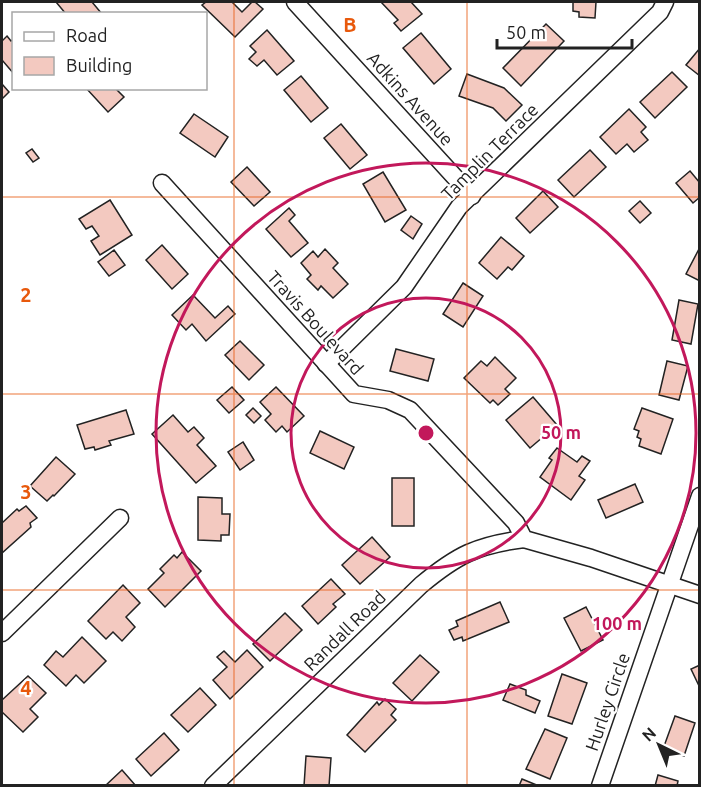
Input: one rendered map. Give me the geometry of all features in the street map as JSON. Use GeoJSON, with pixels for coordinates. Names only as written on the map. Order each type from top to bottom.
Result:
{"type":"FeatureCollection","features":[{"type":"Feature","properties":{"kind":"street","name":"Adkins Avenue"},"geometry":{"type":"LineString","coordinates":[[295,2],[472,196]]}},
{"type":"Feature","properties":{"kind":"street","name":"Tamplin Terrace"},"geometry":{"type":"LineString","coordinates":[[326,364],[404,287],[459,207],[660,12],[665,2]]}},
{"type":"Feature","properties":{"kind":"street","name":"Travis Boulevard"},"geometry":{"type":"LineString","coordinates":[[162,183],[354,394],[388,400],[410,410],[516,523],[524,539]]}},
{"type":"Feature","properties":{"kind":"street","name":"Hurley Circle"},"geometry":{"type":"LineString","coordinates":[[600,786],[699,496]]}},
{"type":"Feature","properties":{"kind":"street"},"geometry":{"type":"LineString","coordinates":[[2,633],[120,518]]}},
{"type":"Feature","properties":{"kind":"street"},"geometry":{"type":"LineString","coordinates":[[524,539],[591,558],[699,595]]}},
{"type":"Feature","properties":{"kind":"street","name":"Randall Road"},"geometry":{"type":"LineString","coordinates":[[219,783],[445,564],[484,545],[524,539]]}},
{"type":"Feature","properties":{"kind":"building"},"geometry":{"type":"Polygon","coordinates":[[[56,2],[92,2],[100,12],[64,12],[56,2]]]}},
{"type":"Feature","properties":{"kind":"building"},"geometry":{"type":"Polygon","coordinates":[[[206,2],[232,2],[242,12],[252,2],[255,2],[263,9],[235,37],[202,5],[206,2]]]}},
{"type":"Feature","properties":{"kind":"building"},"geometry":{"type":"Polygon","coordinates":[[[381,2],[411,2],[422,14],[401,31],[394,23],[398,20],[381,2]]]}},
{"type":"Feature","properties":{"kind":"building"},"geometry":{"type":"Polygon","coordinates":[[[573,2],[596,2],[595,18],[579,17],[579,12],[573,11],[573,2]]]}},
{"type":"Feature","properties":{"kind":"building"},"geometry":{"type":"Polygon","coordinates":[[[546,24],[564,41],[521,86],[503,68],[546,24]]]}},
{"type":"Feature","properties":{"kind":"building"},"geometry":{"type":"Polygon","coordinates":[[[267,30],[294,61],[277,75],[264,60],[257,66],[249,59],[256,52],[250,46],[267,30]]]}},
{"type":"Feature","properties":{"kind":"building"},"geometry":{"type":"Polygon","coordinates":[[[421,33],[451,69],[434,84],[403,48],[421,33]]]}},
{"type":"Feature","properties":{"kind":"building"},"geometry":{"type":"Polygon","coordinates":[[[7,36],[12,40],[12,72],[2,60],[2,41],[7,36]]]}},
{"type":"Feature","properties":{"kind":"building"},"geometry":{"type":"Polygon","coordinates":[[[700,48],[700,76],[686,65],[700,48]]]}},
{"type":"Feature","properties":{"kind":"building"},"geometry":{"type":"Polygon","coordinates":[[[672,72],[687,87],[655,118],[640,102],[672,72]]]}},
{"type":"Feature","properties":{"kind":"building"},"geometry":{"type":"Polygon","coordinates":[[[467,74],[504,88],[522,105],[506,121],[493,108],[459,96],[467,74]]]}},
{"type":"Feature","properties":{"kind":"building"},"geometry":{"type":"Polygon","coordinates":[[[301,76],[328,108],[311,122],[284,90],[301,76]]]}},
{"type":"Feature","properties":{"kind":"building"},"geometry":{"type":"Polygon","coordinates":[[[2,84],[9,92],[2,99],[2,84]]]}},
{"type":"Feature","properties":{"kind":"building"},"geometry":{"type":"Polygon","coordinates":[[[88,90],[117,90],[124,97],[108,112],[88,90]]]}},
{"type":"Feature","properties":{"kind":"building"},"geometry":{"type":"Polygon","coordinates":[[[629,109],[646,127],[641,132],[648,140],[634,152],[627,144],[616,154],[600,137],[629,109]]]}},
{"type":"Feature","properties":{"kind":"building"},"geometry":{"type":"Polygon","coordinates":[[[194,114],[228,137],[215,157],[180,133],[194,114]]]}},
{"type":"Feature","properties":{"kind":"building"},"geometry":{"type":"Polygon","coordinates":[[[341,124],[367,155],[350,169],[324,138],[341,124]]]}},
{"type":"Feature","properties":{"kind":"building"},"geometry":{"type":"Polygon","coordinates":[[[32,149],[39,158],[33,162],[26,153],[32,149]]]}},
{"type":"Feature","properties":{"kind":"building"},"geometry":{"type":"Polygon","coordinates":[[[590,150],[606,167],[574,197],[558,180],[590,150]]]}},
{"type":"Feature","properties":{"kind":"building"},"geometry":{"type":"Polygon","coordinates":[[[247,167],[270,192],[254,206],[231,182],[247,167]]]}},
{"type":"Feature","properties":{"kind":"building"},"geometry":{"type":"Polygon","coordinates":[[[690,171],[700,183],[700,197],[693,203],[676,183],[690,171]]]}},
{"type":"Feature","properties":{"kind":"building"},"geometry":{"type":"Polygon","coordinates":[[[383,172],[406,210],[385,222],[363,184],[383,172]]]}},
{"type":"Feature","properties":{"kind":"building"},"geometry":{"type":"Polygon","coordinates":[[[543,191],[558,207],[530,233],[516,218],[543,191]]]}},
{"type":"Feature","properties":{"kind":"building"},"geometry":{"type":"Polygon","coordinates":[[[110,200],[132,235],[100,255],[91,241],[99,236],[92,226],[86,229],[79,219],[110,200]]]}},
{"type":"Feature","properties":{"kind":"building"},"geometry":{"type":"Polygon","coordinates":[[[640,201],[651,213],[640,223],[629,211],[640,201]]]}},
{"type":"Feature","properties":{"kind":"building"},"geometry":{"type":"Polygon","coordinates":[[[289,208],[295,215],[289,221],[308,243],[291,257],[266,229],[289,208]]]}},
{"type":"Feature","properties":{"kind":"building"},"geometry":{"type":"Polygon","coordinates":[[[411,216],[422,224],[413,239],[401,230],[411,216]]]}},
{"type":"Feature","properties":{"kind":"building"},"geometry":{"type":"Polygon","coordinates":[[[501,237],[524,256],[512,270],[508,267],[497,279],[479,263],[501,237]]]}},
{"type":"Feature","properties":{"kind":"building"},"geometry":{"type":"Polygon","coordinates":[[[162,245],[188,274],[172,289],[146,260],[162,245]]]}},
{"type":"Feature","properties":{"kind":"building"},"geometry":{"type":"Polygon","coordinates":[[[700,247],[700,281],[686,274],[700,247]]]}},
{"type":"Feature","properties":{"kind":"building"},"geometry":{"type":"Polygon","coordinates":[[[325,249],[338,263],[333,268],[348,284],[333,298],[321,286],[318,290],[307,279],[311,275],[301,263],[313,251],[318,257],[325,249]]]}},
{"type":"Feature","properties":{"kind":"building"},"geometry":{"type":"Polygon","coordinates":[[[114,250],[125,265],[109,276],[98,262],[114,250]]]}},
{"type":"Feature","properties":{"kind":"building"},"geometry":{"type":"Polygon","coordinates":[[[463,283],[483,296],[463,327],[443,314],[463,283]]]}},
{"type":"Feature","properties":{"kind":"building"},"geometry":{"type":"Polygon","coordinates":[[[193,295],[215,318],[228,306],[235,314],[206,341],[192,324],[186,330],[172,315],[193,295]]]}},
{"type":"Feature","properties":{"kind":"building"},"geometry":{"type":"Polygon","coordinates":[[[679,300],[698,304],[691,344],[672,340],[679,300]]]}},
{"type":"Feature","properties":{"kind":"building"},"geometry":{"type":"Polygon","coordinates":[[[240,341],[264,365],[249,380],[225,355],[240,341]]]}},
{"type":"Feature","properties":{"kind":"building"},"geometry":{"type":"Polygon","coordinates":[[[396,349],[434,359],[428,381],[390,371],[396,349]]]}},
{"type":"Feature","properties":{"kind":"building"},"geometry":{"type":"Polygon","coordinates":[[[495,357],[516,378],[505,389],[510,394],[498,405],[493,400],[490,403],[464,378],[481,361],[487,366],[495,357]]]}},
{"type":"Feature","properties":{"kind":"building"},"geometry":{"type":"Polygon","coordinates":[[[667,361],[688,366],[679,400],[659,395],[667,361]]]}},
{"type":"Feature","properties":{"kind":"building"},"geometry":{"type":"Polygon","coordinates":[[[232,387],[244,400],[229,413],[217,400],[232,387]]]}},
{"type":"Feature","properties":{"kind":"building"},"geometry":{"type":"Polygon","coordinates":[[[276,387],[304,416],[287,432],[282,426],[276,432],[265,420],[271,414],[260,402],[276,387]]]}},
{"type":"Feature","properties":{"kind":"building"},"geometry":{"type":"Polygon","coordinates":[[[533,397],[557,425],[530,448],[506,420],[533,397]]]}},
{"type":"Feature","properties":{"kind":"building"},"geometry":{"type":"Polygon","coordinates":[[[253,408],[261,416],[254,423],[246,415],[253,408]]]}},
{"type":"Feature","properties":{"kind":"building"},"geometry":{"type":"Polygon","coordinates":[[[642,408],[673,419],[661,454],[639,446],[641,439],[637,437],[639,431],[634,429],[642,408]]]}},
{"type":"Feature","properties":{"kind":"building"},"geometry":{"type":"Polygon","coordinates":[[[126,410],[134,434],[109,441],[111,445],[95,450],[94,447],[85,449],[77,425],[126,410]]]}},
{"type":"Feature","properties":{"kind":"building"},"geometry":{"type":"Polygon","coordinates":[[[173,415],[188,432],[194,427],[204,438],[197,445],[216,466],[196,483],[152,434],[173,415]]]}},
{"type":"Feature","properties":{"kind":"building"},"geometry":{"type":"Polygon","coordinates":[[[320,431],[354,447],[344,469],[310,453],[320,431]]]}},
{"type":"Feature","properties":{"kind":"building"},"geometry":{"type":"Polygon","coordinates":[[[243,442],[254,460],[240,470],[228,452],[243,442]]]}},
{"type":"Feature","properties":{"kind":"building"},"geometry":{"type":"Polygon","coordinates":[[[557,448],[577,462],[582,456],[590,461],[579,476],[585,480],[571,500],[540,477],[552,460],[549,458],[557,448]]]}},
{"type":"Feature","properties":{"kind":"building"},"geometry":{"type":"Polygon","coordinates":[[[56,457],[75,474],[47,501],[30,486],[56,457]]]}},
{"type":"Feature","properties":{"kind":"building"},"geometry":{"type":"Polygon","coordinates":[[[392,478],[414,478],[414,526],[392,526],[392,478]]]}},
{"type":"Feature","properties":{"kind":"building"},"geometry":{"type":"Polygon","coordinates":[[[635,484],[643,502],[606,518],[598,500],[635,484]]]}},
{"type":"Feature","properties":{"kind":"building"},"geometry":{"type":"Polygon","coordinates":[[[198,497],[222,498],[222,514],[230,514],[229,535],[221,535],[221,541],[198,540],[198,497]]]}},
{"type":"Feature","properties":{"kind":"building"},"geometry":{"type":"Polygon","coordinates":[[[26,506],[37,518],[30,523],[31,527],[2,553],[2,523],[17,509],[19,511],[26,506]]]}},
{"type":"Feature","properties":{"kind":"building"},"geometry":{"type":"Polygon","coordinates":[[[372,537],[390,557],[360,584],[342,565],[372,537]]]}},
{"type":"Feature","properties":{"kind":"building"},"geometry":{"type":"Polygon","coordinates":[[[182,552],[201,571],[165,607],[148,589],[164,573],[160,569],[174,555],[177,558],[182,552]]]}},
{"type":"Feature","properties":{"kind":"building"},"geometry":{"type":"Polygon","coordinates":[[[331,579],[345,594],[333,604],[336,607],[318,624],[302,606],[331,579]]]}},
{"type":"Feature","properties":{"kind":"building"},"geometry":{"type":"Polygon","coordinates":[[[123,585],[140,603],[126,617],[135,627],[122,641],[113,632],[106,639],[88,621],[123,585]]]}},
{"type":"Feature","properties":{"kind":"building"},"geometry":{"type":"Polygon","coordinates":[[[500,602],[509,622],[463,641],[462,637],[454,640],[449,630],[458,626],[456,621],[500,602]]]}},
{"type":"Feature","properties":{"kind":"building"},"geometry":{"type":"Polygon","coordinates":[[[586,607],[603,640],[581,651],[564,618],[586,607]]]}},
{"type":"Feature","properties":{"kind":"building"},"geometry":{"type":"Polygon","coordinates":[[[285,613],[302,630],[270,661],[253,644],[285,613]]]}},
{"type":"Feature","properties":{"kind":"building"},"geometry":{"type":"Polygon","coordinates":[[[82,637],[106,661],[84,683],[76,675],[66,686],[44,665],[56,651],[63,657],[82,637]]]}},
{"type":"Feature","properties":{"kind":"building"},"geometry":{"type":"Polygon","coordinates":[[[247,650],[263,667],[230,699],[213,680],[227,667],[217,657],[224,651],[235,662],[247,650]]]}},
{"type":"Feature","properties":{"kind":"building"},"geometry":{"type":"Polygon","coordinates":[[[420,655],[439,672],[412,701],[393,683],[420,655]]]}},
{"type":"Feature","properties":{"kind":"building"},"geometry":{"type":"Polygon","coordinates":[[[700,665],[700,688],[691,669],[700,665]]]}},
{"type":"Feature","properties":{"kind":"building"},"geometry":{"type":"Polygon","coordinates":[[[562,674],[587,683],[572,724],[548,716],[562,674]]]}},
{"type":"Feature","properties":{"kind":"building"},"geometry":{"type":"Polygon","coordinates":[[[28,676],[46,693],[30,709],[38,717],[23,732],[2,712],[2,700],[28,676]]]}},
{"type":"Feature","properties":{"kind":"building"},"geometry":{"type":"Polygon","coordinates":[[[510,684],[526,690],[526,695],[540,701],[535,713],[503,700],[510,684]]]}},
{"type":"Feature","properties":{"kind":"building"},"geometry":{"type":"Polygon","coordinates":[[[200,688],[216,705],[188,732],[171,715],[200,688]]]}},
{"type":"Feature","properties":{"kind":"building"},"geometry":{"type":"Polygon","coordinates":[[[385,699],[396,709],[391,715],[396,720],[365,752],[347,735],[377,702],[379,705],[385,699]]]}},
{"type":"Feature","properties":{"kind":"building"},"geometry":{"type":"Polygon","coordinates":[[[675,716],[695,723],[684,756],[663,749],[675,716]]]}},
{"type":"Feature","properties":{"kind":"building"},"geometry":{"type":"Polygon","coordinates":[[[545,729],[567,738],[550,779],[526,769],[545,729]]]}},
{"type":"Feature","properties":{"kind":"building"},"geometry":{"type":"Polygon","coordinates":[[[164,733],[179,750],[151,776],[136,759],[164,733]]]}},
{"type":"Feature","properties":{"kind":"building"},"geometry":{"type":"Polygon","coordinates":[[[306,756],[331,758],[329,786],[304,786],[306,756]]]}},
{"type":"Feature","properties":{"kind":"building"},"geometry":{"type":"Polygon","coordinates":[[[122,770],[136,786],[105,786],[122,770]]]}},
{"type":"Feature","properties":{"kind":"building"},"geometry":{"type":"Polygon","coordinates":[[[658,775],[678,781],[677,786],[655,786],[658,775]]]}},
{"type":"Feature","properties":{"kind":"building"},"geometry":{"type":"Polygon","coordinates":[[[522,779],[539,786],[519,786],[522,779]]]}}]}
